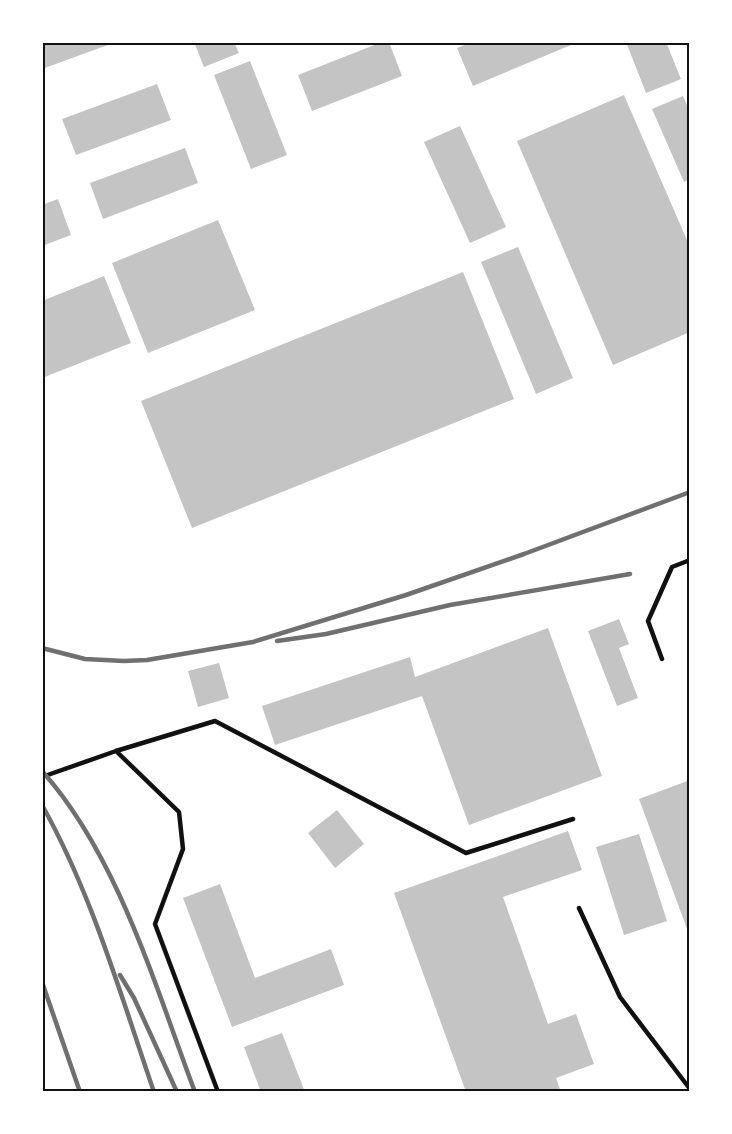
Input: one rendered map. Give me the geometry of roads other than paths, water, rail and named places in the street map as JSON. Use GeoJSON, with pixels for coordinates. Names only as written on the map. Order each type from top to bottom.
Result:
{"type":"FeatureCollection","features":[{"type":"Feature","properties":{"kind":"lane"},"geometry":{"type":"LineString","coordinates":[[662,659],[648,621],[672,567],[690,560]]}},
{"type":"Feature","properties":{"kind":"lane"},"geometry":{"type":"LineString","coordinates":[[42,777],[116,751],[215,721],[466,853],[573,819]]}},
{"type":"Feature","properties":{"kind":"lane"},"geometry":{"type":"LineString","coordinates":[[116,751],[179,812],[183,849],[155,924],[218,1092]]}},
{"type":"Feature","properties":{"kind":"lane"},"geometry":{"type":"LineString","coordinates":[[579,908],[620,997],[690,1089]]}},
{"type":"Feature","properties":{"kind":"railway"},"geometry":{"type":"LineString","coordinates":[[42,648],[85,659],[124,661],[147,660],[253,642],[406,595],[690,492]]}},
{"type":"Feature","properties":{"kind":"railway"},"geometry":{"type":"LineString","coordinates":[[277,641],[326,634],[450,605],[630,574]]}},
{"type":"Feature","properties":{"kind":"railway"},"geometry":{"type":"LineString","coordinates":[[42,771],[69,805],[113,882],[149,966],[195,1092]]}},
{"type":"Feature","properties":{"kind":"railway"},"geometry":{"type":"LineString","coordinates":[[42,805],[60,839],[91,910],[154,1092]]}},
{"type":"Feature","properties":{"kind":"railway"},"geometry":{"type":"LineString","coordinates":[[120,975],[134,998],[177,1092]]}},
{"type":"Feature","properties":{"kind":"railway"},"geometry":{"type":"LineString","coordinates":[[42,982],[80,1092]]}}]}
